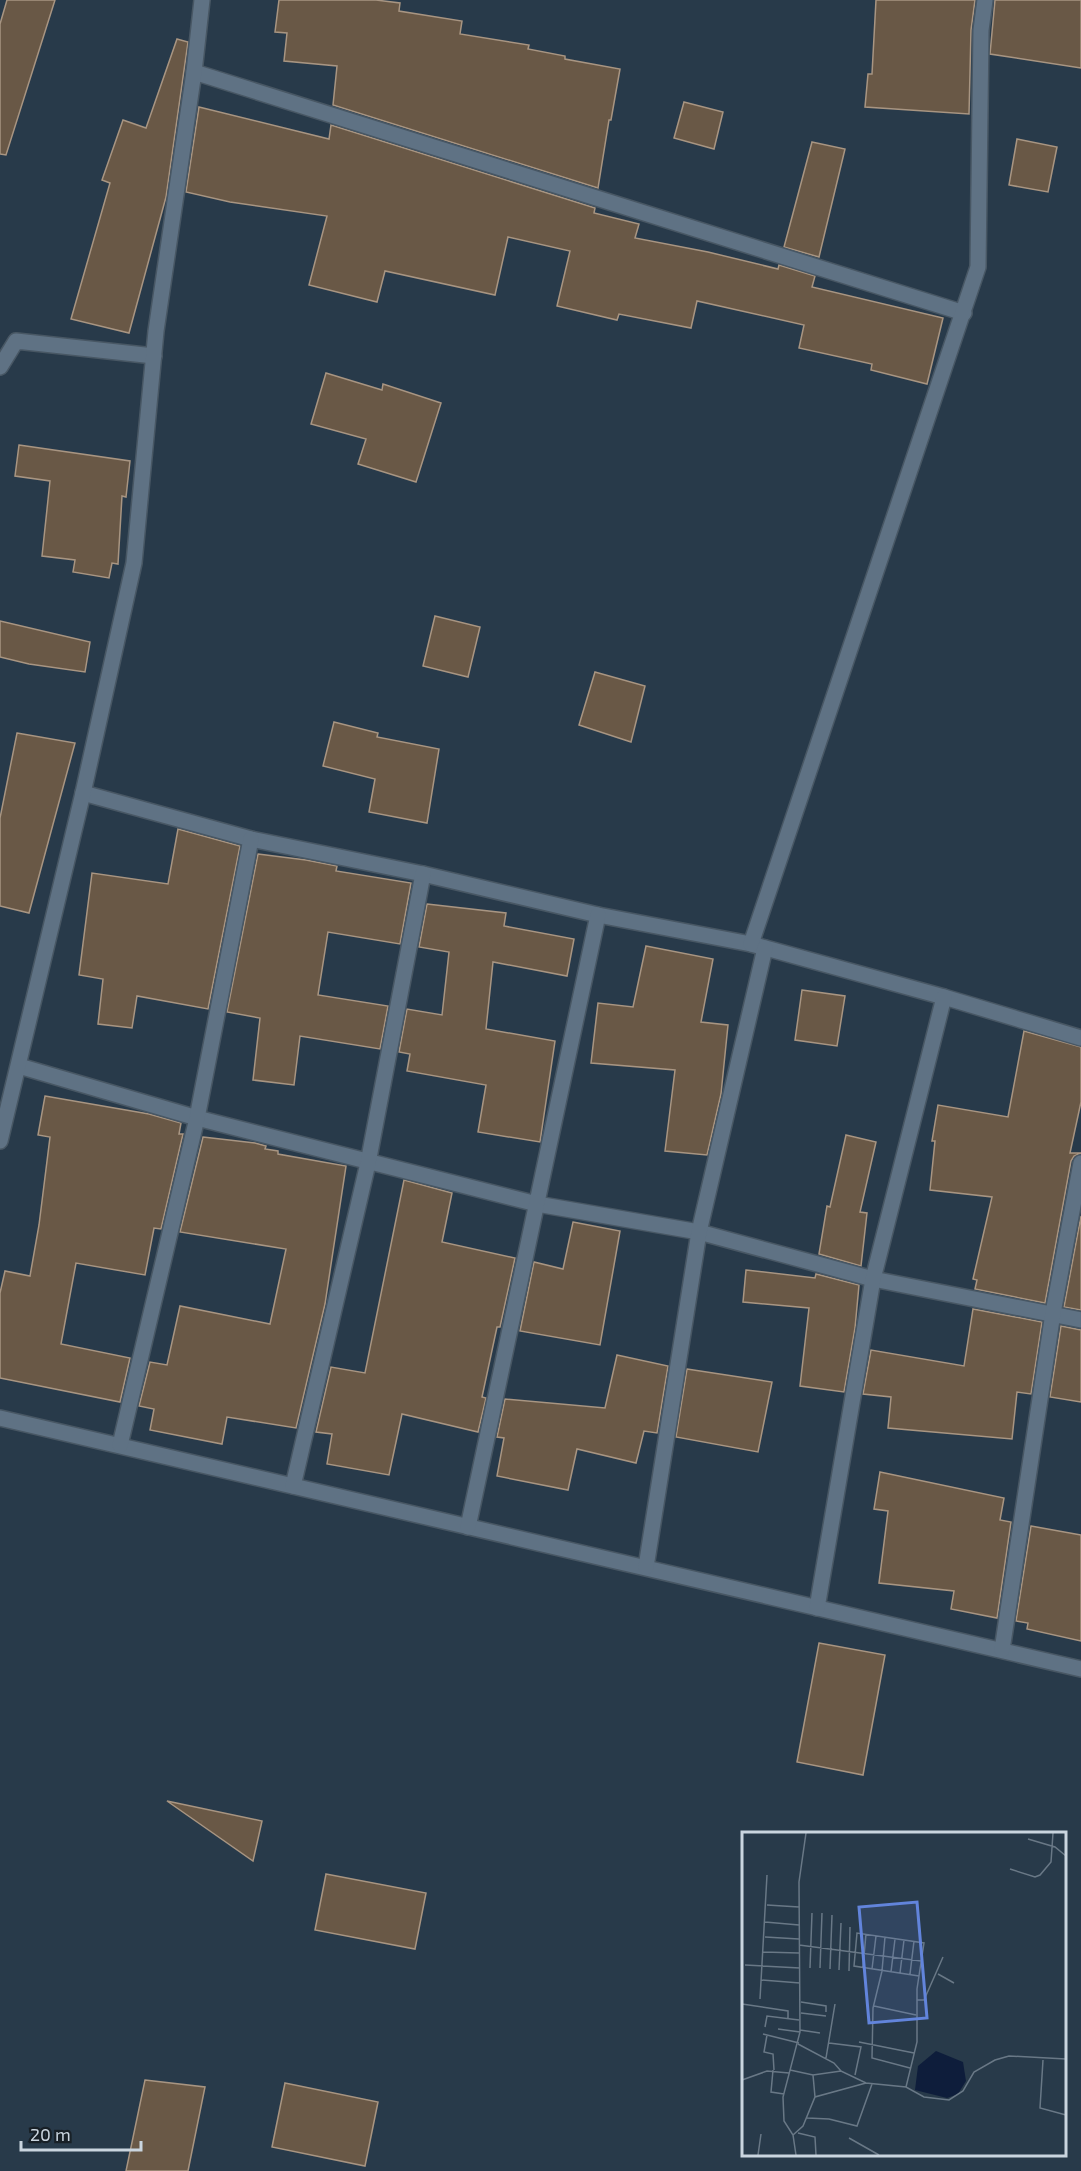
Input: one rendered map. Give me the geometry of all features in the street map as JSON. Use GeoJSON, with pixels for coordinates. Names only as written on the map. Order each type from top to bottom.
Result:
{"type":"FeatureCollection","features":[{"type":"Feature","properties":{"kind":"street"},"geometry":{"type":"LineString","coordinates":[[0,1141],[83,793],[134,563],[154,356],[202,0]]}},
{"type":"Feature","properties":{"kind":"street"},"geometry":{"type":"LineString","coordinates":[[646,1567],[699,1232],[758,946],[978,267],[981,30],[985,0]]}},
{"type":"Feature","properties":{"kind":"street"},"geometry":{"type":"LineString","coordinates":[[194,72],[964,313]]}},
{"type":"Feature","properties":{"kind":"street"},"geometry":{"type":"LineString","coordinates":[[0,366],[16,341],[154,356]]}},
{"type":"Feature","properties":{"kind":"street"},"geometry":{"type":"LineString","coordinates":[[83,793],[250,839],[423,874],[598,915],[758,946],[944,997],[1081,1038]]}},
{"type":"Feature","properties":{"kind":"street"},"geometry":{"type":"LineString","coordinates":[[120,1445],[197,1118],[250,839]]}},
{"type":"Feature","properties":{"kind":"street"},"geometry":{"type":"LineString","coordinates":[[293,1486],[368,1163],[423,874]]}},
{"type":"Feature","properties":{"kind":"street"},"geometry":{"type":"LineString","coordinates":[[468,1527],[598,915]]}},
{"type":"Feature","properties":{"kind":"street"},"geometry":{"type":"LineString","coordinates":[[818,1608],[873,1279],[944,997]]}},
{"type":"Feature","properties":{"kind":"street"},"geometry":{"type":"LineString","coordinates":[[19,1066],[197,1118],[537,1204],[699,1232],[873,1279],[1053,1312],[1081,1320]]}},
{"type":"Feature","properties":{"kind":"street"},"geometry":{"type":"LineString","coordinates":[[1002,1650],[1053,1312],[1081,1163]]}},
{"type":"Feature","properties":{"kind":"street"},"geometry":{"type":"LineString","coordinates":[[0,1418],[1081,1669]]}},
{"type":"Feature","properties":{"kind":"building"},"geometry":{"type":"Polygon","coordinates":[[[7,0],[55,0],[6,155],[0,154],[0,24],[7,0]]]}},
{"type":"Feature","properties":{"kind":"building"},"geometry":{"type":"Polygon","coordinates":[[[279,0],[376,0],[400,3],[399,11],[462,21],[460,34],[529,45],[528,49],[565,56],[565,59],[620,69],[598,188],[333,105],[337,66],[284,61],[287,33],[275,32],[279,0]]]}},
{"type":"Feature","properties":{"kind":"building"},"geometry":{"type":"Polygon","coordinates":[[[876,0],[975,0],[971,30],[969,114],[865,107],[868,74],[872,74],[876,0]]]}},
{"type":"Feature","properties":{"kind":"building"},"geometry":{"type":"Polygon","coordinates":[[[995,0],[1081,0],[1081,68],[990,54],[995,0]]]}},
{"type":"Feature","properties":{"kind":"building"},"geometry":{"type":"Polygon","coordinates":[[[177,39],[188,42],[166,197],[129,333],[71,319],[110,183],[102,180],[123,120],[146,128],[177,39]]]}},
{"type":"Feature","properties":{"kind":"building"},"geometry":{"type":"Polygon","coordinates":[[[684,102],[723,112],[714,149],[674,138],[684,102]]]}},
{"type":"Feature","properties":{"kind":"building"},"geometry":{"type":"Polygon","coordinates":[[[199,107],[329,139],[331,125],[595,208],[594,213],[639,224],[635,238],[778,269],[779,265],[815,276],[812,287],[943,318],[927,384],[871,370],[872,364],[799,348],[804,325],[697,301],[691,328],[619,314],[617,320],[557,306],[570,251],[508,237],[495,295],[385,271],[377,302],[309,285],[327,216],[230,202],[186,192],[199,107]]]}},
{"type":"Feature","properties":{"kind":"building"},"geometry":{"type":"Polygon","coordinates":[[[1017,139],[1057,147],[1048,192],[1009,185],[1017,139]]]}},
{"type":"Feature","properties":{"kind":"building"},"geometry":{"type":"Polygon","coordinates":[[[812,142],[845,149],[819,257],[784,247],[812,142]]]}},
{"type":"Feature","properties":{"kind":"building"},"geometry":{"type":"Polygon","coordinates":[[[326,373],[382,390],[383,384],[441,403],[416,482],[358,464],[366,439],[311,424],[326,373]]]}},
{"type":"Feature","properties":{"kind":"building"},"geometry":{"type":"Polygon","coordinates":[[[19,445],[130,461],[126,497],[122,496],[118,564],[112,563],[109,578],[73,572],[75,560],[42,556],[50,481],[15,476],[19,445]]]}},
{"type":"Feature","properties":{"kind":"building"},"geometry":{"type":"Polygon","coordinates":[[[435,616],[480,627],[468,677],[423,666],[435,616]]]}},
{"type":"Feature","properties":{"kind":"building"},"geometry":{"type":"Polygon","coordinates":[[[0,621],[90,642],[85,672],[29,664],[0,657],[0,621]]]}},
{"type":"Feature","properties":{"kind":"building"},"geometry":{"type":"Polygon","coordinates":[[[595,672],[645,686],[631,742],[579,725],[595,672]]]}},
{"type":"Feature","properties":{"kind":"building"},"geometry":{"type":"Polygon","coordinates":[[[334,722],[378,733],[377,737],[439,749],[427,823],[369,812],[375,779],[323,766],[334,722]]]}},
{"type":"Feature","properties":{"kind":"building"},"geometry":{"type":"Polygon","coordinates":[[[17,733],[75,743],[29,913],[0,906],[0,818],[17,733]]]}},
{"type":"Feature","properties":{"kind":"building"},"geometry":{"type":"Polygon","coordinates":[[[178,829],[240,846],[208,1009],[137,996],[132,1028],[98,1024],[103,979],[79,975],[92,873],[168,884],[178,829]]]}},
{"type":"Feature","properties":{"kind":"building"},"geometry":{"type":"Polygon","coordinates":[[[258,854],[306,860],[337,866],[336,871],[411,883],[400,944],[328,932],[318,995],[388,1006],[380,1049],[300,1036],[294,1085],[253,1080],[260,1018],[227,1012],[258,854]]]}},
{"type":"Feature","properties":{"kind":"building"},"geometry":{"type":"Polygon","coordinates":[[[427,904],[506,913],[504,926],[574,939],[567,976],[493,962],[486,1029],[555,1041],[540,1142],[478,1132],[486,1085],[407,1071],[410,1054],[399,1052],[407,1009],[442,1015],[449,952],[419,947],[427,904]]]}},
{"type":"Feature","properties":{"kind":"building"},"geometry":{"type":"Polygon","coordinates":[[[646,946],[713,959],[701,1022],[728,1025],[721,1094],[707,1155],[665,1151],[675,1070],[591,1063],[598,1003],[633,1007],[646,946]]]}},
{"type":"Feature","properties":{"kind":"building"},"geometry":{"type":"Polygon","coordinates":[[[802,990],[845,996],[837,1046],[795,1040],[802,990]]]}},
{"type":"Feature","properties":{"kind":"building"},"geometry":{"type":"Polygon","coordinates":[[[1024,1031],[1081,1047],[1081,1102],[1070,1153],[1081,1153],[1074,1156],[1071,1161],[1045,1303],[975,1289],[977,1280],[973,1279],[992,1197],[930,1190],[935,1141],[932,1141],[938,1105],[1008,1117],[1024,1031]]]}},
{"type":"Feature","properties":{"kind":"building"},"geometry":{"type":"Polygon","coordinates":[[[45,1096],[149,1114],[181,1123],[179,1134],[183,1134],[161,1229],[154,1228],[145,1275],[76,1263],[61,1344],[130,1358],[120,1402],[0,1378],[0,1293],[5,1271],[30,1276],[39,1225],[50,1137],[38,1135],[45,1096]]]}},
{"type":"Feature","properties":{"kind":"building"},"geometry":{"type":"Polygon","coordinates":[[[846,1135],[876,1142],[860,1212],[867,1213],[861,1266],[819,1254],[827,1206],[830,1207],[846,1135]]]}},
{"type":"Feature","properties":{"kind":"building"},"geometry":{"type":"Polygon","coordinates":[[[203,1137],[255,1143],[266,1146],[265,1149],[278,1151],[278,1154],[346,1166],[325,1304],[296,1428],[227,1417],[222,1444],[150,1430],[154,1409],[139,1406],[150,1362],[167,1365],[180,1306],[270,1324],[286,1249],[180,1232],[203,1137]]]}},
{"type":"Feature","properties":{"kind":"building"},"geometry":{"type":"Polygon","coordinates":[[[404,1180],[452,1193],[442,1242],[515,1258],[482,1397],[486,1398],[478,1432],[402,1414],[389,1475],[327,1464],[332,1434],[316,1432],[331,1367],[365,1373],[404,1180]]]}},
{"type":"Feature","properties":{"kind":"building"},"geometry":{"type":"Polygon","coordinates":[[[1081,1216],[1081,1310],[1064,1307],[1081,1216]]]}},
{"type":"Feature","properties":{"kind":"building"},"geometry":{"type":"Polygon","coordinates":[[[573,1222],[620,1231],[600,1345],[520,1331],[534,1262],[563,1269],[573,1222]]]}},
{"type":"Feature","properties":{"kind":"building"},"geometry":{"type":"Polygon","coordinates":[[[746,1270],[815,1278],[816,1274],[859,1285],[855,1328],[844,1392],[800,1386],[809,1308],[743,1302],[746,1270]]]}},
{"type":"Feature","properties":{"kind":"building"},"geometry":{"type":"Polygon","coordinates":[[[973,1309],[1042,1322],[1031,1394],[1017,1392],[1012,1439],[888,1428],[891,1397],[863,1394],[871,1350],[964,1366],[973,1309]]]}},
{"type":"Feature","properties":{"kind":"building"},"geometry":{"type":"Polygon","coordinates":[[[1061,1326],[1081,1330],[1081,1402],[1050,1397],[1061,1326]]]}},
{"type":"Feature","properties":{"kind":"building"},"geometry":{"type":"Polygon","coordinates":[[[617,1355],[668,1366],[657,1433],[644,1431],[636,1463],[577,1449],[568,1490],[497,1476],[504,1438],[497,1437],[505,1399],[605,1408],[617,1355]]]}},
{"type":"Feature","properties":{"kind":"building"},"geometry":{"type":"Polygon","coordinates":[[[687,1369],[772,1382],[758,1452],[676,1437],[687,1369]]]}},
{"type":"Feature","properties":{"kind":"building"},"geometry":{"type":"Polygon","coordinates":[[[880,1472],[1004,1498],[1000,1520],[1011,1522],[997,1618],[951,1609],[954,1591],[879,1583],[888,1511],[874,1509],[880,1472]]]}},
{"type":"Feature","properties":{"kind":"building"},"geometry":{"type":"Polygon","coordinates":[[[1031,1526],[1081,1535],[1081,1641],[1027,1629],[1028,1623],[1016,1621],[1031,1526]]]}},
{"type":"Feature","properties":{"kind":"building"},"geometry":{"type":"Polygon","coordinates":[[[819,1643],[885,1655],[863,1775],[797,1762],[819,1643]]]}},
{"type":"Feature","properties":{"kind":"building"},"geometry":{"type":"Polygon","coordinates":[[[167,1801],[262,1821],[253,1861],[167,1801]]]}},
{"type":"Feature","properties":{"kind":"building"},"geometry":{"type":"Polygon","coordinates":[[[326,1874],[426,1893],[415,1949],[315,1930],[326,1874]]]}},
{"type":"Feature","properties":{"kind":"building"},"geometry":{"type":"Polygon","coordinates":[[[145,2080],[205,2087],[188,2171],[126,2171],[145,2080]]]}},
{"type":"Feature","properties":{"kind":"building"},"geometry":{"type":"Polygon","coordinates":[[[285,2083],[378,2102],[365,2166],[272,2147],[285,2083]]]}}]}
